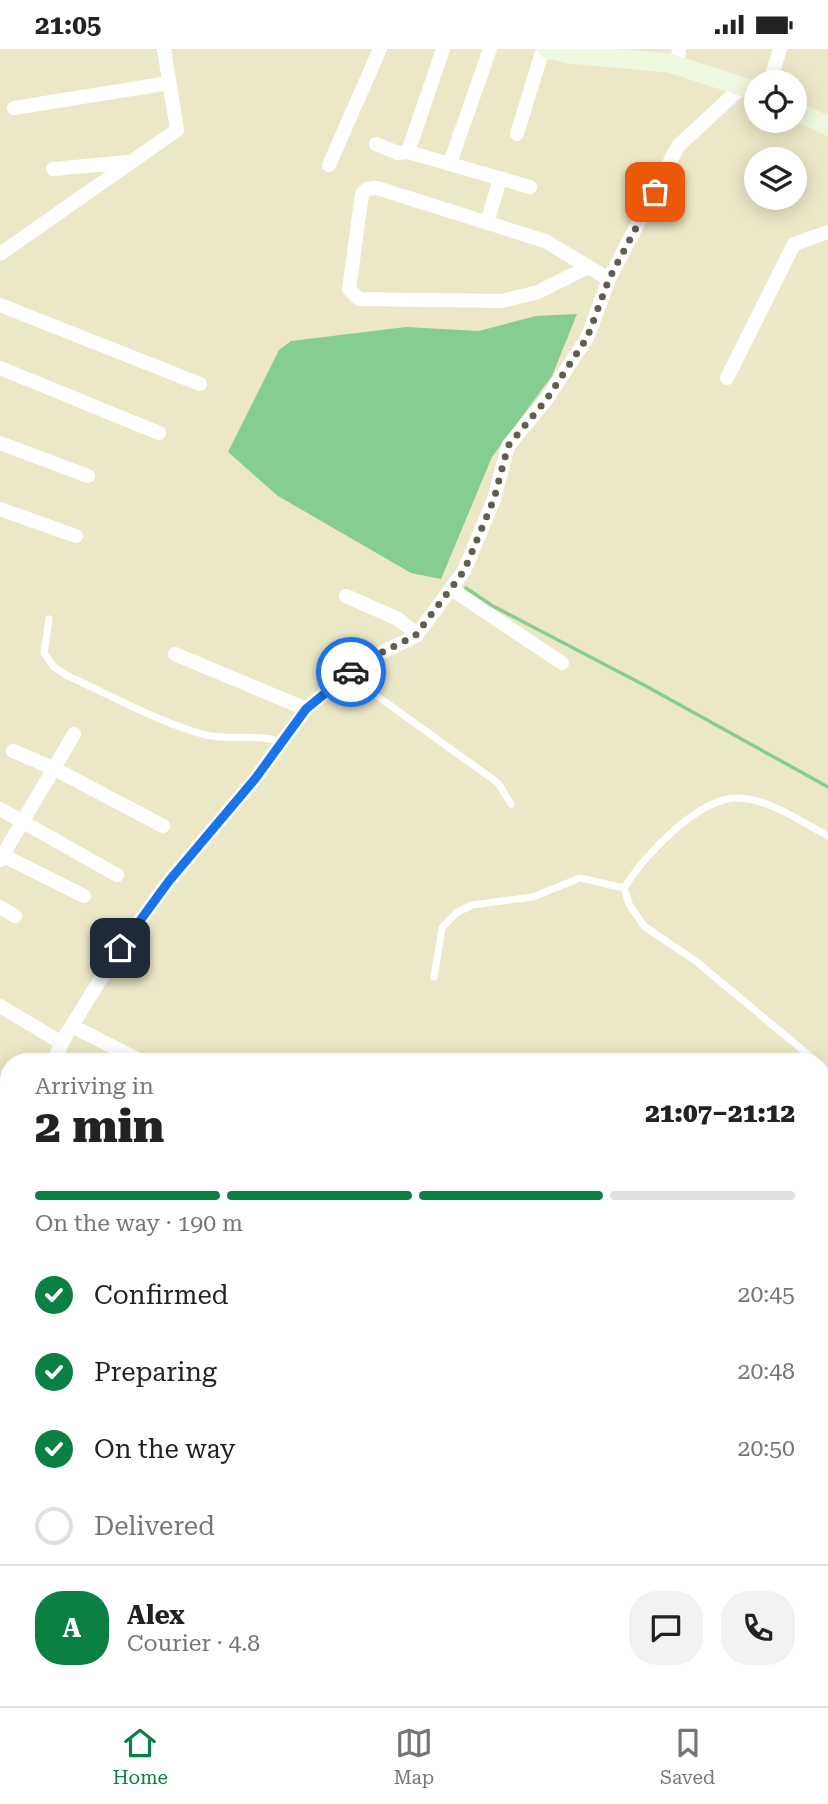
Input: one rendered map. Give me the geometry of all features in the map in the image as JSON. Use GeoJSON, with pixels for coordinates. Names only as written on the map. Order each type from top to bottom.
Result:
{"type":"FeatureCollection","features":[{"type":"Feature","properties":{"kind":"street"},"geometry":{"type":"LineString","coordinates":[[0,254],[177,129],[164,49]]}},
{"type":"Feature","properties":{"kind":"street"},"geometry":{"type":"LineString","coordinates":[[329,165],[380,49]]}},
{"type":"Feature","properties":{"kind":"street"},"geometry":{"type":"LineString","coordinates":[[408,152],[443,49]]}},
{"type":"Feature","properties":{"kind":"street"},"geometry":{"type":"LineString","coordinates":[[450,163],[490,49]]}},
{"type":"Feature","properties":{"kind":"street"},"geometry":{"type":"LineString","coordinates":[[517,134],[545,49],[678,57],[744,85]]}},
{"type":"Feature","properties":{"kind":"street"},"geometry":{"type":"LineString","coordinates":[[774,70],[780,49]]}},
{"type":"Feature","properties":{"kind":"street"},"geometry":{"type":"LineString","coordinates":[[13,108],[169,83]]}},
{"type":"Feature","properties":{"kind":"street"},"geometry":{"type":"LineString","coordinates":[[57,1053],[120,948],[306,709],[360,663],[417,634],[464,571],[494,499],[508,446],[546,400],[587,338],[609,279],[678,146],[744,93]]}},
{"type":"Feature","properties":{"kind":"street"},"geometry":{"type":"LineString","coordinates":[[807,114],[826,120]]}},
{"type":"Feature","properties":{"kind":"street"},"geometry":{"type":"LineString","coordinates":[[376,144],[398,153],[408,152],[530,187]]}},
{"type":"Feature","properties":{"kind":"street"},"geometry":{"type":"LineString","coordinates":[[53,169],[132,161]]}},
{"type":"Feature","properties":{"kind":"street"},"geometry":{"type":"LineString","coordinates":[[487,223],[500,179]]}},
{"type":"Feature","properties":{"kind":"street"},"geometry":{"type":"LineString","coordinates":[[588,267],[538,292],[502,301],[359,299],[349,289],[360,203],[368,189],[387,191],[545,241],[609,279]]}},
{"type":"Feature","properties":{"kind":"street"},"geometry":{"type":"LineString","coordinates":[[727,378],[794,244],[828,232]]}},
{"type":"Feature","properties":{"kind":"street"},"geometry":{"type":"LineString","coordinates":[[0,305],[200,384]]}},
{"type":"Feature","properties":{"kind":"street"},"geometry":{"type":"LineString","coordinates":[[0,368],[159,433]]}},
{"type":"Feature","properties":{"kind":"street"},"geometry":{"type":"LineString","coordinates":[[0,443],[88,476]]}},
{"type":"Feature","properties":{"kind":"street"},"geometry":{"type":"LineString","coordinates":[[1,513],[76,536]]}},
{"type":"Feature","properties":{"kind":"street"},"geometry":{"type":"LineString","coordinates":[[451,589],[562,663]]}},
{"type":"Feature","properties":{"kind":"street"},"geometry":{"type":"LineString","coordinates":[[346,596],[398,619],[417,634]]}},
{"type":"Feature","properties":{"kind":"street"},"geometry":{"type":"LineString","coordinates":[[175,654],[306,709]]}},
{"type":"Feature","properties":{"kind":"street"},"geometry":{"type":"LineString","coordinates":[[74,734],[1,856],[84,897]]}},
{"type":"Feature","properties":{"kind":"street"},"geometry":{"type":"LineString","coordinates":[[13,751],[54,768],[163,827]]}},
{"type":"Feature","properties":{"kind":"street"},"geometry":{"type":"LineString","coordinates":[[0,810],[117,875]]}},
{"type":"Feature","properties":{"kind":"street"},"geometry":{"type":"LineString","coordinates":[[0,907],[15,916]]}},
{"type":"Feature","properties":{"kind":"street"},"geometry":{"type":"LineString","coordinates":[[0,1006],[62,1043]]}},
{"type":"Feature","properties":{"kind":"street"},"geometry":{"type":"LineString","coordinates":[[72,1025],[126,1053]]}},
{"type":"Feature","properties":{"kind":"lane"},"geometry":{"type":"LineString","coordinates":[[49,619],[44,653],[54,667],[66,675],[205,734],[240,739],[266,737],[282,742]]}},
{"type":"Feature","properties":{"kind":"lane"},"geometry":{"type":"LineString","coordinates":[[348,675],[498,783],[511,804]]}},
{"type":"Feature","properties":{"kind":"lane"},"geometry":{"type":"LineString","coordinates":[[624,888],[635,871],[684,821],[719,801],[740,798],[783,811],[828,836]]}},
{"type":"Feature","properties":{"kind":"lane"},"geometry":{"type":"LineString","coordinates":[[434,977],[442,928],[456,913],[472,905],[533,897],[580,878],[624,888]]}},
{"type":"Feature","properties":{"kind":"lane"},"geometry":{"type":"LineString","coordinates":[[624,888],[629,904],[643,926],[697,962],[806,1053]]}},
{"type":"Feature","properties":{"kind":"shaded area"},"geometry":{"type":"Polygon","coordinates":[[[577,314],[552,376],[492,457],[441,579],[411,573],[278,496],[228,452],[279,350],[291,341],[406,327],[479,331],[536,316],[577,314]]]}},
{"type":"Feature","properties":{"kind":"waterway"},"geometry":{"type":"LineString","coordinates":[[466,588],[491,605],[644,685],[828,787]]}},
{"type":"Feature","properties":{"kind":"way so far"},"geometry":{"type":"LineString","coordinates":[[351,672],[360,663],[415,636],[464,571],[494,499],[508,446],[546,400],[587,338],[609,279],[655,192]]}},
{"type":"Feature","properties":{"kind":"route"},"geometry":{"type":"LineString","coordinates":[[120,948],[169,881],[255,779],[306,709],[351,672]]}}]}
